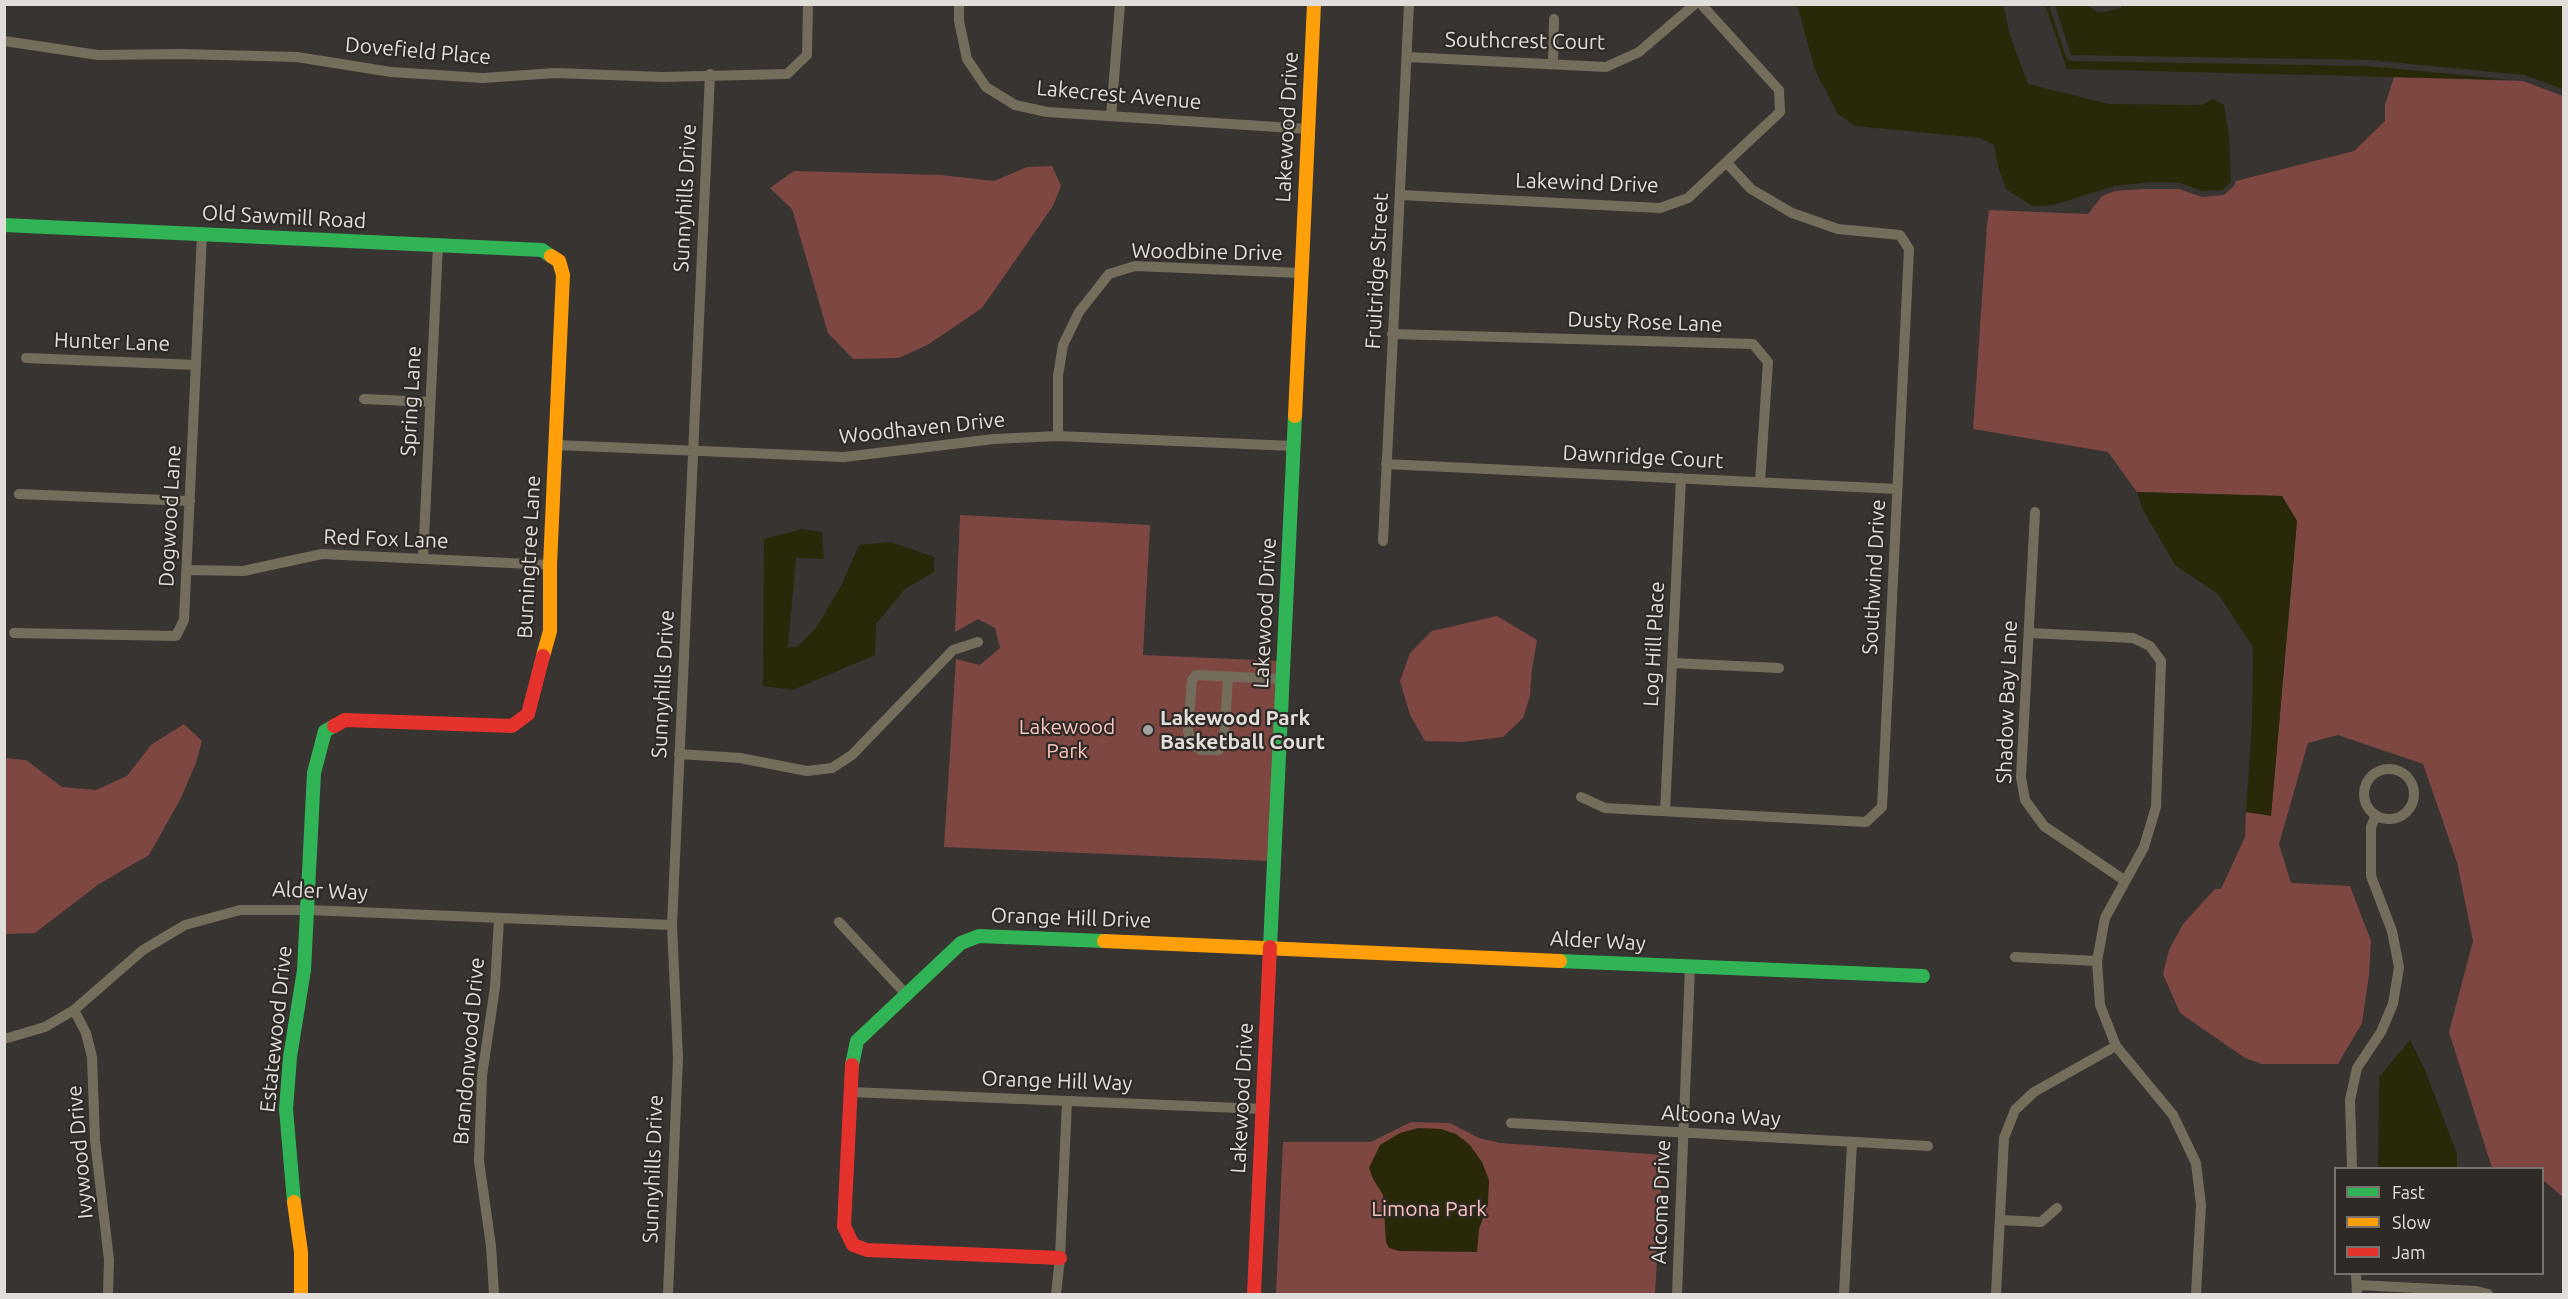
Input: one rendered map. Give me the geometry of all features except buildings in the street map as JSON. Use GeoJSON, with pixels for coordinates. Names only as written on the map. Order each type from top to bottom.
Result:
{"type":"FeatureCollection","features":[{"type":"Feature","properties":{"kind":"street","name":"Dovefield Place"},"geometry":{"type":"LineString","coordinates":[[4,41],[98,55],[181,54],[297,57],[391,72],[483,78],[555,73],[663,77],[787,74],[807,55],[808,4]]}},
{"type":"Feature","properties":{"kind":"street","name":"Lakecrest Avenue"},"geometry":{"type":"LineString","coordinates":[[959,4],[959,21],[966,58],[986,87],[1015,105],[1047,112],[1308,129]]}},
{"type":"Feature","properties":{"kind":"street"},"geometry":{"type":"LineString","coordinates":[[1111,116],[1120,4]]}},
{"type":"Feature","properties":{"kind":"street","name":"Lakewood Drive"},"geometry":{"type":"LineString","coordinates":[[1254,1294],[1314,4]]}},
{"type":"Feature","properties":{"kind":"street","name":"Fruitridge Street"},"geometry":{"type":"LineString","coordinates":[[1383,541],[1409,4]]}},
{"type":"Feature","properties":{"kind":"street","name":"Southcrest Court"},"geometry":{"type":"LineString","coordinates":[[1407,57],[1606,66],[1639,52],[1695,4]]}},
{"type":"Feature","properties":{"kind":"street","name":"Lakewind Drive"},"geometry":{"type":"LineString","coordinates":[[1400,195],[1660,208],[1688,198],[1780,112],[1779,90],[1701,4]]}},
{"type":"Feature","properties":{"kind":"street"},"geometry":{"type":"LineString","coordinates":[[1553,64],[1554,19]]}},
{"type":"Feature","properties":{"kind":"street","name":"Sunnyhills Drive"},"geometry":{"type":"LineString","coordinates":[[668,1294],[678,1058],[672,926],[710,75]]}},
{"type":"Feature","properties":{"kind":"street","name":"Southwind Drive"},"geometry":{"type":"LineString","coordinates":[[1581,797],[1605,808],[1866,822],[1882,807],[1909,249],[1900,235],[1838,229],[1792,213],[1752,189],[1727,164]]}},
{"type":"Feature","properties":{"kind":"street","name":"Old Sawmill Road"},"geometry":{"type":"LineString","coordinates":[[4,225],[542,250],[559,261]]}},
{"type":"Feature","properties":{"kind":"street","name":"Dogwood Lane"},"geometry":{"type":"LineString","coordinates":[[14,633],[176,636],[184,620],[202,234]]}},
{"type":"Feature","properties":{"kind":"street","name":"Spring Lane"},"geometry":{"type":"LineString","coordinates":[[423,559],[438,245]]}},
{"type":"Feature","properties":{"kind":"street","name":"Burningtree Lane"},"geometry":{"type":"LineString","coordinates":[[308,910],[314,773],[325,731],[345,720],[512,726],[528,714],[550,631],[550,565],[563,275],[559,261]]}},
{"type":"Feature","properties":{"kind":"street","name":"Woodbine Drive"},"geometry":{"type":"LineString","coordinates":[[1058,436],[1058,376],[1063,345],[1079,312],[1109,274],[1135,266],[1301,273]]}},
{"type":"Feature","properties":{"kind":"street","name":"Dusty Rose Lane"},"geometry":{"type":"LineString","coordinates":[[1392,334],[1753,344],[1768,362],[1760,482]]}},
{"type":"Feature","properties":{"kind":"street","name":"Hunter Lane"},"geometry":{"type":"LineString","coordinates":[[26,358],[196,365]]}},
{"type":"Feature","properties":{"kind":"street"},"geometry":{"type":"LineString","coordinates":[[364,399],[430,402]]}},
{"type":"Feature","properties":{"kind":"street","name":"Woodhaven Drive"},"geometry":{"type":"LineString","coordinates":[[555,446],[844,457],[994,439],[1058,436],[1293,446]]}},
{"type":"Feature","properties":{"kind":"street","name":"Dawnridge Court"},"geometry":{"type":"LineString","coordinates":[[1386,464],[1898,489]]}},
{"type":"Feature","properties":{"kind":"street","name":"Log Hill Place"},"geometry":{"type":"LineString","coordinates":[[1665,811],[1681,478]]}},
{"type":"Feature","properties":{"kind":"street"},"geometry":{"type":"LineString","coordinates":[[19,494],[190,501]]}},
{"type":"Feature","properties":{"kind":"street","name":"Shadow Bay Lane"},"geometry":{"type":"LineString","coordinates":[[2035,512],[2021,777],[2025,800],[2044,826],[2124,880]]}},
{"type":"Feature","properties":{"kind":"street","name":"Red Fox Lane"},"geometry":{"type":"LineString","coordinates":[[187,570],[243,571],[322,554],[550,565]]}},
{"type":"Feature","properties":{"kind":"street"},"geometry":{"type":"LineString","coordinates":[[2028,633],[2133,638],[2150,646],[2161,661],[2156,807],[2144,847],[2105,918],[2097,961],[2100,1005],[2116,1046],[2174,1115],[2196,1163],[2201,1205],[2196,1294]]}},
{"type":"Feature","properties":{"kind":"street"},"geometry":{"type":"LineString","coordinates":[[679,754],[740,758],[807,771],[832,768],[852,755],[953,650],[978,642]]}},
{"type":"Feature","properties":{"kind":"street"},"geometry":{"type":"LineString","coordinates":[[1672,663],[1779,668]]}},
{"type":"Feature","properties":{"kind":"street"},"geometry":{"type":"LineString","coordinates":[[1228,677],[1224,742],[1219,750],[1201,750],[1192,744],[1188,731],[1192,680],[1196,675],[1283,679]]}},
{"type":"Feature","properties":{"kind":"street"},"geometry":{"type":"LineString","coordinates":[[2384,770],[2400,771],[2406,776],[2414,790],[2411,806],[2399,817],[2384,818],[2376,815],[2370,809],[2365,794],[2370,779],[2384,770]]}},
{"type":"Feature","properties":{"kind":"street"},"geometry":{"type":"LineString","coordinates":[[2352,1167],[2350,1100],[2357,1068],[2381,1032],[2393,1004],[2399,967],[2392,931],[2371,876],[2371,826],[2376,815]]}},
{"type":"Feature","properties":{"kind":"street","name":"Alder Way"},"geometry":{"type":"LineString","coordinates":[[4,1039],[45,1027],[74,1010],[143,950],[185,925],[240,910],[308,910],[672,926]]}},
{"type":"Feature","properties":{"kind":"street","name":"Estatewood Drive"},"geometry":{"type":"LineString","coordinates":[[301,1294],[301,1252],[289,1162],[286,1110],[290,1057],[304,970],[308,910]]}},
{"type":"Feature","properties":{"kind":"street","name":"Brandonwood Drive"},"geometry":{"type":"LineString","coordinates":[[494,1294],[491,1246],[479,1161],[482,1076],[495,987],[499,919]]}},
{"type":"Feature","properties":{"kind":"street"},"geometry":{"type":"LineString","coordinates":[[839,922],[905,993]]}},
{"type":"Feature","properties":{"kind":"street","name":"Orange Hill Drive"},"geometry":{"type":"LineString","coordinates":[[1060,1258],[867,1250],[854,1245],[844,1226],[852,1056],[857,1041],[905,993],[961,943],[979,936],[1270,948]]}},
{"type":"Feature","properties":{"kind":"street","name":"Alder Way"},"geometry":{"type":"LineString","coordinates":[[1270,948],[1923,976]]}},
{"type":"Feature","properties":{"kind":"street"},"geometry":{"type":"LineString","coordinates":[[2015,957],[2097,961]]}},
{"type":"Feature","properties":{"kind":"street","name":"Alcoma Drive"},"geometry":{"type":"LineString","coordinates":[[1677,1294],[1690,967]]}},
{"type":"Feature","properties":{"kind":"street","name":"Ivywood Drive"},"geometry":{"type":"LineString","coordinates":[[74,1010],[86,1033],[92,1057],[94,1140],[110,1260],[108,1294]]}},
{"type":"Feature","properties":{"kind":"street"},"geometry":{"type":"LineString","coordinates":[[1996,1294],[2004,1138],[2015,1110],[2034,1092],[2116,1046]]}},
{"type":"Feature","properties":{"kind":"street","name":"Orange Hill Way"},"geometry":{"type":"LineString","coordinates":[[850,1092],[1263,1109]]}},
{"type":"Feature","properties":{"kind":"street"},"geometry":{"type":"LineString","coordinates":[[1056,1294],[1060,1258],[1067,1101]]}},
{"type":"Feature","properties":{"kind":"street","name":"Altoona Way"},"geometry":{"type":"LineString","coordinates":[[1511,1123],[1928,1146]]}},
{"type":"Feature","properties":{"kind":"street"},"geometry":{"type":"LineString","coordinates":[[1844,1294],[1852,1143]]}},
{"type":"Feature","properties":{"kind":"street"},"geometry":{"type":"LineString","coordinates":[[2000,1220],[2040,1222],[2057,1208]]}},
{"type":"Feature","properties":{"kind":"street"},"geometry":{"type":"LineString","coordinates":[[2356,1290],[2488,1294]]}},
{"type":"Feature","properties":{"kind":"green space"},"geometry":{"type":"Polygon","coordinates":[[[2394,77],[2523,81],[2563,96],[2563,1197],[2544,1181],[2544,1167],[2492,1167],[2449,1032],[2473,941],[2457,862],[2423,764],[2338,735],[2308,743],[2279,844],[2291,883],[2350,886],[2371,941],[2362,1023],[2338,1064],[2262,1064],[2245,1058],[2180,1013],[2163,974],[2169,950],[2183,924],[2215,889],[2221,889],[2245,837],[2246,812],[2271,815],[2297,521],[2282,496],[2137,492],[2108,452],[1973,429],[1989,210],[2088,214],[2102,196],[2115,191],[2143,189],[2179,189],[2202,197],[2224,195],[2236,181],[2354,151],[2385,121],[2385,105],[2394,77]]]}},
{"type":"Feature","properties":{"kind":"green space"},"geometry":{"type":"Polygon","coordinates":[[[1052,166],[1061,186],[1053,206],[982,308],[929,344],[899,358],[853,359],[828,333],[792,209],[770,188],[794,171],[941,175],[994,181],[1027,167],[1052,166]]]}},
{"type":"Feature","properties":{"kind":"green space","name":"Lakewood Park"},"geometry":{"type":"Polygon","coordinates":[[[960,515],[1150,525],[1143,655],[1279,661],[1269,861],[944,847],[956,659],[980,665],[1000,648],[995,628],[978,619],[955,632],[960,515]]]}},
{"type":"Feature","properties":{"kind":"green space"},"geometry":{"type":"Polygon","coordinates":[[[1497,616],[1537,640],[1530,696],[1523,718],[1503,737],[1462,742],[1425,741],[1410,715],[1400,681],[1410,653],[1432,631],[1497,616]]]}},
{"type":"Feature","properties":{"kind":"green space"},"geometry":{"type":"Polygon","coordinates":[[[184,724],[202,741],[196,763],[181,798],[149,855],[99,884],[35,933],[5,934],[5,758],[26,760],[62,787],[96,790],[127,776],[151,745],[184,724]]]}},
{"type":"Feature","properties":{"kind":"green space","name":"Limona Park"},"geometry":{"type":"Polygon","coordinates":[[[1411,1122],[1450,1123],[1479,1138],[1500,1143],[1663,1155],[1655,1294],[1276,1294],[1283,1142],[1371,1142],[1411,1122]]]}},
{"type":"Feature","properties":{"kind":"shaded area"},"geometry":{"type":"Polygon","coordinates":[[[1797,4],[2003,5],[2010,35],[2028,84],[2109,104],[2201,105],[2213,99],[2224,105],[2229,135],[2231,182],[2223,190],[2202,191],[2181,183],[2153,182],[2114,186],[2054,205],[2032,206],[2006,189],[1994,145],[1980,138],[1855,126],[1838,114],[1815,70],[1797,4]]]}},
{"type":"Feature","properties":{"kind":"shaded area"},"geometry":{"type":"Polygon","coordinates":[[[2045,5],[2049,5],[2066,57],[2071,61],[2369,66],[2512,80],[2067,69],[2045,5]]]}},
{"type":"Feature","properties":{"kind":"shaded area"},"geometry":{"type":"Polygon","coordinates":[[[2055,5],[2087,5],[2099,13],[2121,8],[2122,5],[2563,5],[2563,89],[2524,75],[2370,60],[2071,55],[2055,5]]]}},
{"type":"Feature","properties":{"kind":"shaded area"},"geometry":{"type":"Polygon","coordinates":[[[2137,492],[2282,496],[2297,521],[2271,816],[2246,812],[2252,723],[2253,647],[2218,594],[2175,565],[2143,510],[2137,492]]]}},
{"type":"Feature","properties":{"kind":"shaded area"},"geometry":{"type":"Polygon","coordinates":[[[802,529],[822,532],[824,559],[796,558],[788,647],[797,647],[816,628],[841,586],[859,545],[891,542],[934,557],[934,572],[905,589],[876,624],[875,655],[793,690],[763,686],[764,539],[802,529]]]}},
{"type":"Feature","properties":{"kind":"shaded area"},"geometry":{"type":"Polygon","coordinates":[[[2410,1040],[2423,1065],[2457,1154],[2457,1167],[2378,1167],[2379,1077],[2410,1040]]]}},
{"type":"Feature","properties":{"kind":"shaded area"},"geometry":{"type":"Polygon","coordinates":[[[1418,1128],[1441,1129],[1456,1134],[1470,1145],[1482,1162],[1489,1180],[1488,1203],[1479,1229],[1477,1252],[1399,1251],[1389,1248],[1386,1242],[1383,1195],[1369,1168],[1380,1145],[1400,1133],[1418,1128]]]}},
{"type":"Feature","properties":{"kind":"traffic: fast"},"geometry":{"type":"LineString","coordinates":[[4,225],[542,250],[551,256]]}},
{"type":"Feature","properties":{"kind":"traffic: fast"},"geometry":{"type":"LineString","coordinates":[[1270,947],[1295,416]]}},
{"type":"Feature","properties":{"kind":"traffic: fast"},"geometry":{"type":"LineString","coordinates":[[294,1202],[286,1109],[290,1057],[304,970],[314,773],[325,731],[334,726]]}},
{"type":"Feature","properties":{"kind":"traffic: fast"},"geometry":{"type":"LineString","coordinates":[[852,1065],[857,1041],[961,943],[979,936],[1104,941]]}},
{"type":"Feature","properties":{"kind":"traffic: fast"},"geometry":{"type":"LineString","coordinates":[[1560,961],[1923,976]]}},
{"type":"Feature","properties":{"kind":"traffic: slow"},"geometry":{"type":"LineString","coordinates":[[1295,416],[1314,4]]}},
{"type":"Feature","properties":{"kind":"traffic: slow"},"geometry":{"type":"LineString","coordinates":[[543,656],[550,631],[550,565],[563,275],[559,261],[551,256]]}},
{"type":"Feature","properties":{"kind":"traffic: slow"},"geometry":{"type":"LineString","coordinates":[[1104,941],[1560,961]]}},
{"type":"Feature","properties":{"kind":"traffic: slow"},"geometry":{"type":"LineString","coordinates":[[294,1202],[301,1252],[301,1294]]}},
{"type":"Feature","properties":{"kind":"traffic: jam"},"geometry":{"type":"LineString","coordinates":[[334,726],[345,720],[512,726],[528,714],[543,656]]}},
{"type":"Feature","properties":{"kind":"traffic: jam"},"geometry":{"type":"LineString","coordinates":[[1254,1294],[1270,947]]}},
{"type":"Feature","properties":{"kind":"traffic: jam"},"geometry":{"type":"LineString","coordinates":[[852,1065],[844,1226],[853,1245],[867,1250],[1060,1258]]}},
{"type":"Feature","properties":{"kind":"place","name":"Lakewood Park Basketball Court"},"geometry":{"type":"Point","coordinates":[1148,730]}}]}
